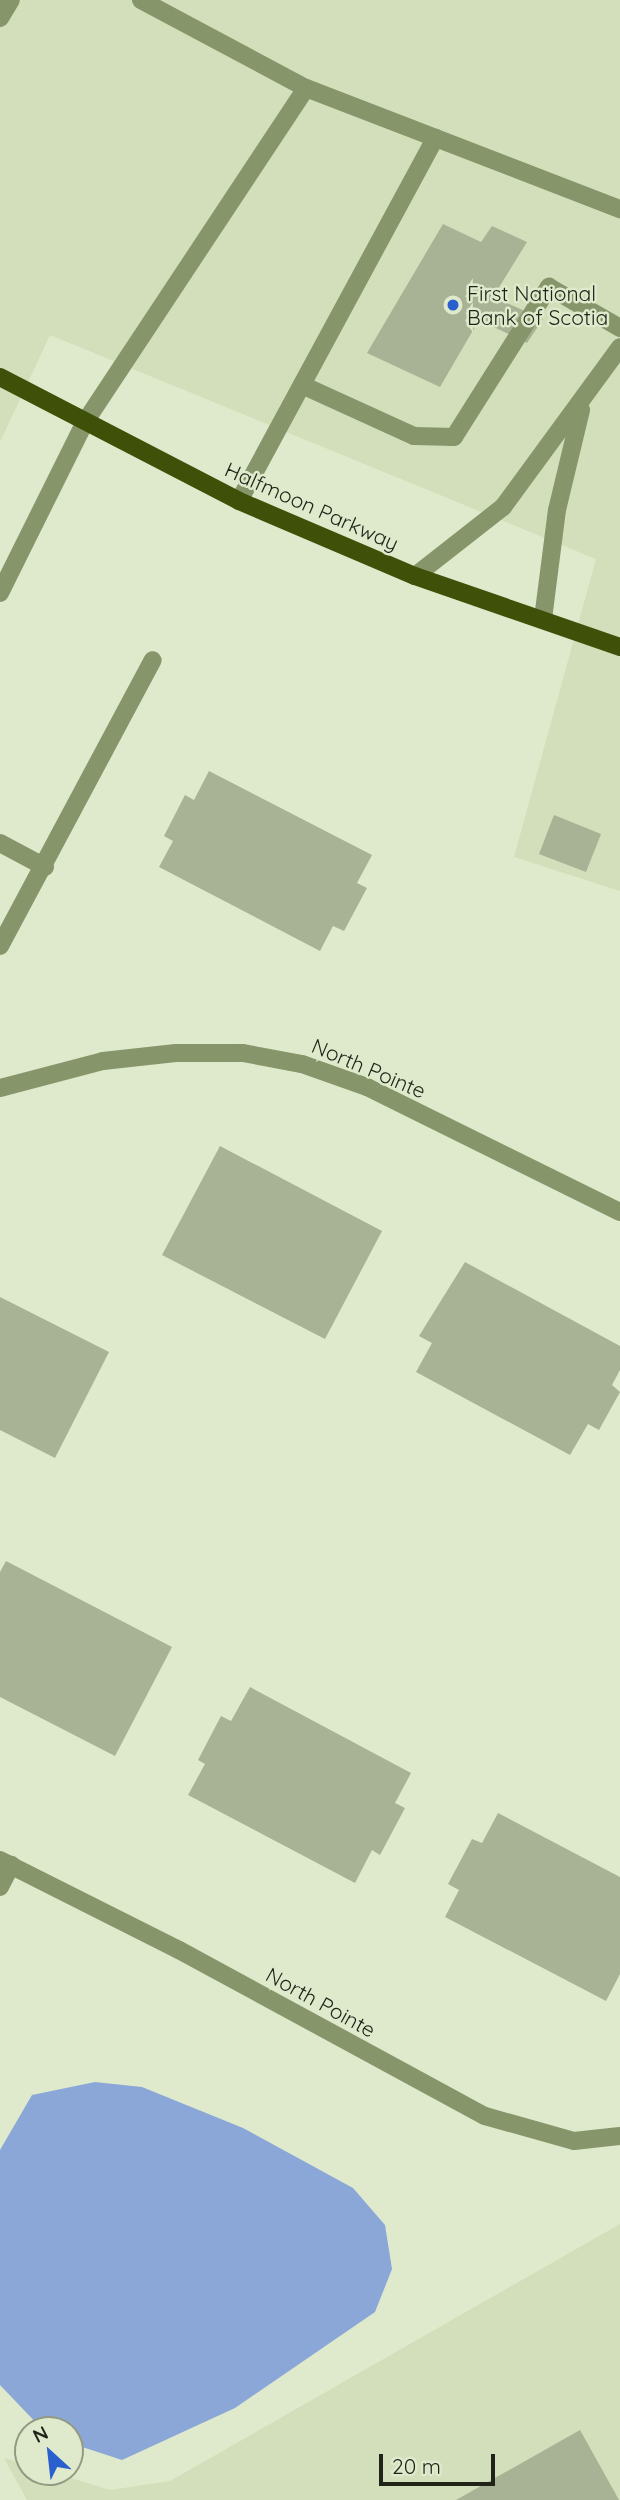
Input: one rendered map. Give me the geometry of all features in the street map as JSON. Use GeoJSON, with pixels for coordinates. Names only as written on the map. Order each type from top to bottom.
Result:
{"type":"FeatureCollection","features":[{"type":"Feature","properties":{"kind":"main road","name":"Halfmoon Parkway"},"geometry":{"type":"LineString","coordinates":[[0,377],[239,502],[415,576],[620,646]]}},
{"type":"Feature","properties":{"kind":"street"},"geometry":{"type":"LineString","coordinates":[[0,18],[11,0]]}},
{"type":"Feature","properties":{"kind":"street"},"geometry":{"type":"LineString","coordinates":[[141,0],[306,88],[620,209]]}},
{"type":"Feature","properties":{"kind":"street"},"geometry":{"type":"LineString","coordinates":[[0,593],[85,422],[306,88]]}},
{"type":"Feature","properties":{"kind":"street"},"geometry":{"type":"LineString","coordinates":[[239,502],[435,138]]}},
{"type":"Feature","properties":{"kind":"street"},"geometry":{"type":"LineString","coordinates":[[302,385],[414,436],[454,437],[549,287],[620,328]]}},
{"type":"Feature","properties":{"kind":"street"},"geometry":{"type":"LineString","coordinates":[[415,576],[503,507],[583,403],[620,348]]}},
{"type":"Feature","properties":{"kind":"street"},"geometry":{"type":"LineString","coordinates":[[544,619],[557,510],[583,403]]}},
{"type":"Feature","properties":{"kind":"street"},"geometry":{"type":"LineString","coordinates":[[0,946],[45,867],[153,660]]}},
{"type":"Feature","properties":{"kind":"street"},"geometry":{"type":"LineString","coordinates":[[0,843],[45,867]]}},
{"type":"Feature","properties":{"kind":"street","name":"North Pointe"},"geometry":{"type":"LineString","coordinates":[[0,1088],[103,1060],[176,1054],[243,1053],[302,1063],[367,1087],[620,1212]]}},
{"type":"Feature","properties":{"kind":"street","name":"North Pointe"},"geometry":{"type":"LineString","coordinates":[[0,1887],[6,1863],[179,1950],[485,2116],[574,2141],[620,2136]]}},
{"type":"Feature","properties":{"kind":"shaded area"},"geometry":{"type":"Polygon","coordinates":[[[0,0],[620,0],[620,891],[514,857],[596,559],[50,335],[0,442],[0,0]]]}},
{"type":"Feature","properties":{"kind":"shaded area"},"geometry":{"type":"Polygon","coordinates":[[[620,2224],[620,2500],[27,2500],[19,2486],[84,2486],[84,2482],[110,2490],[170,2481],[620,2224]]]}},
{"type":"Feature","properties":{"kind":"shaded area"},"geometry":{"type":"Polygon","coordinates":[[[4,2458],[14,2461],[14,2476],[4,2458]]]}},
{"type":"Feature","properties":{"kind":"water"},"geometry":{"type":"Polygon","coordinates":[[[95,2082],[142,2087],[243,2128],[353,2188],[385,2225],[392,2269],[375,2312],[235,2408],[122,2460],[84,2448],[84,2416],[30,2416],[0,2385],[0,2150],[32,2095],[95,2082]]]}},
{"type":"Feature","properties":{"kind":"building"},"geometry":{"type":"Polygon","coordinates":[[[443,224],[481,242],[492,226],[527,242],[493,297],[543,319],[527,343],[479,320],[440,387],[367,353],[443,224]]]}},
{"type":"Feature","properties":{"kind":"building"},"geometry":{"type":"Polygon","coordinates":[[[209,771],[372,855],[357,883],[367,888],[344,931],[333,926],[320,951],[159,867],[173,841],[164,836],[185,795],[194,800],[209,771]]]}},
{"type":"Feature","properties":{"kind":"building"},"geometry":{"type":"Polygon","coordinates":[[[554,815],[601,834],[586,872],[539,854],[554,815]]]}},
{"type":"Feature","properties":{"kind":"building"},"geometry":{"type":"Polygon","coordinates":[[[220,1146],[382,1231],[325,1339],[162,1255],[220,1146]]]}},
{"type":"Feature","properties":{"kind":"building"},"geometry":{"type":"Polygon","coordinates":[[[465,1262],[620,1346],[620,1370],[612,1385],[620,1392],[599,1430],[588,1424],[570,1455],[416,1372],[432,1343],[419,1336],[465,1262]]]}},
{"type":"Feature","properties":{"kind":"building"},"geometry":{"type":"Polygon","coordinates":[[[0,1297],[109,1352],[55,1458],[0,1430],[0,1297]]]}},
{"type":"Feature","properties":{"kind":"building"},"geometry":{"type":"Polygon","coordinates":[[[6,1561],[172,1647],[115,1756],[0,1697],[0,1572],[6,1561]]]}},
{"type":"Feature","properties":{"kind":"building"},"geometry":{"type":"Polygon","coordinates":[[[250,1687],[411,1773],[395,1803],[405,1808],[380,1855],[372,1850],[355,1883],[188,1795],[205,1764],[198,1760],[221,1716],[231,1721],[250,1687]]]}},
{"type":"Feature","properties":{"kind":"building"},"geometry":{"type":"Polygon","coordinates":[[[498,1813],[620,1877],[620,1974],[606,2001],[445,1917],[459,1890],[448,1884],[472,1839],[482,1843],[498,1813]]]}},
{"type":"Feature","properties":{"kind":"building"},"geometry":{"type":"Polygon","coordinates":[[[580,2430],[619,2500],[456,2500],[580,2430]]]}},
{"type":"Feature","properties":{"kind":"place","name":"First National Bank of Scotia"},"geometry":{"type":"Point","coordinates":[453,305]}}]}
